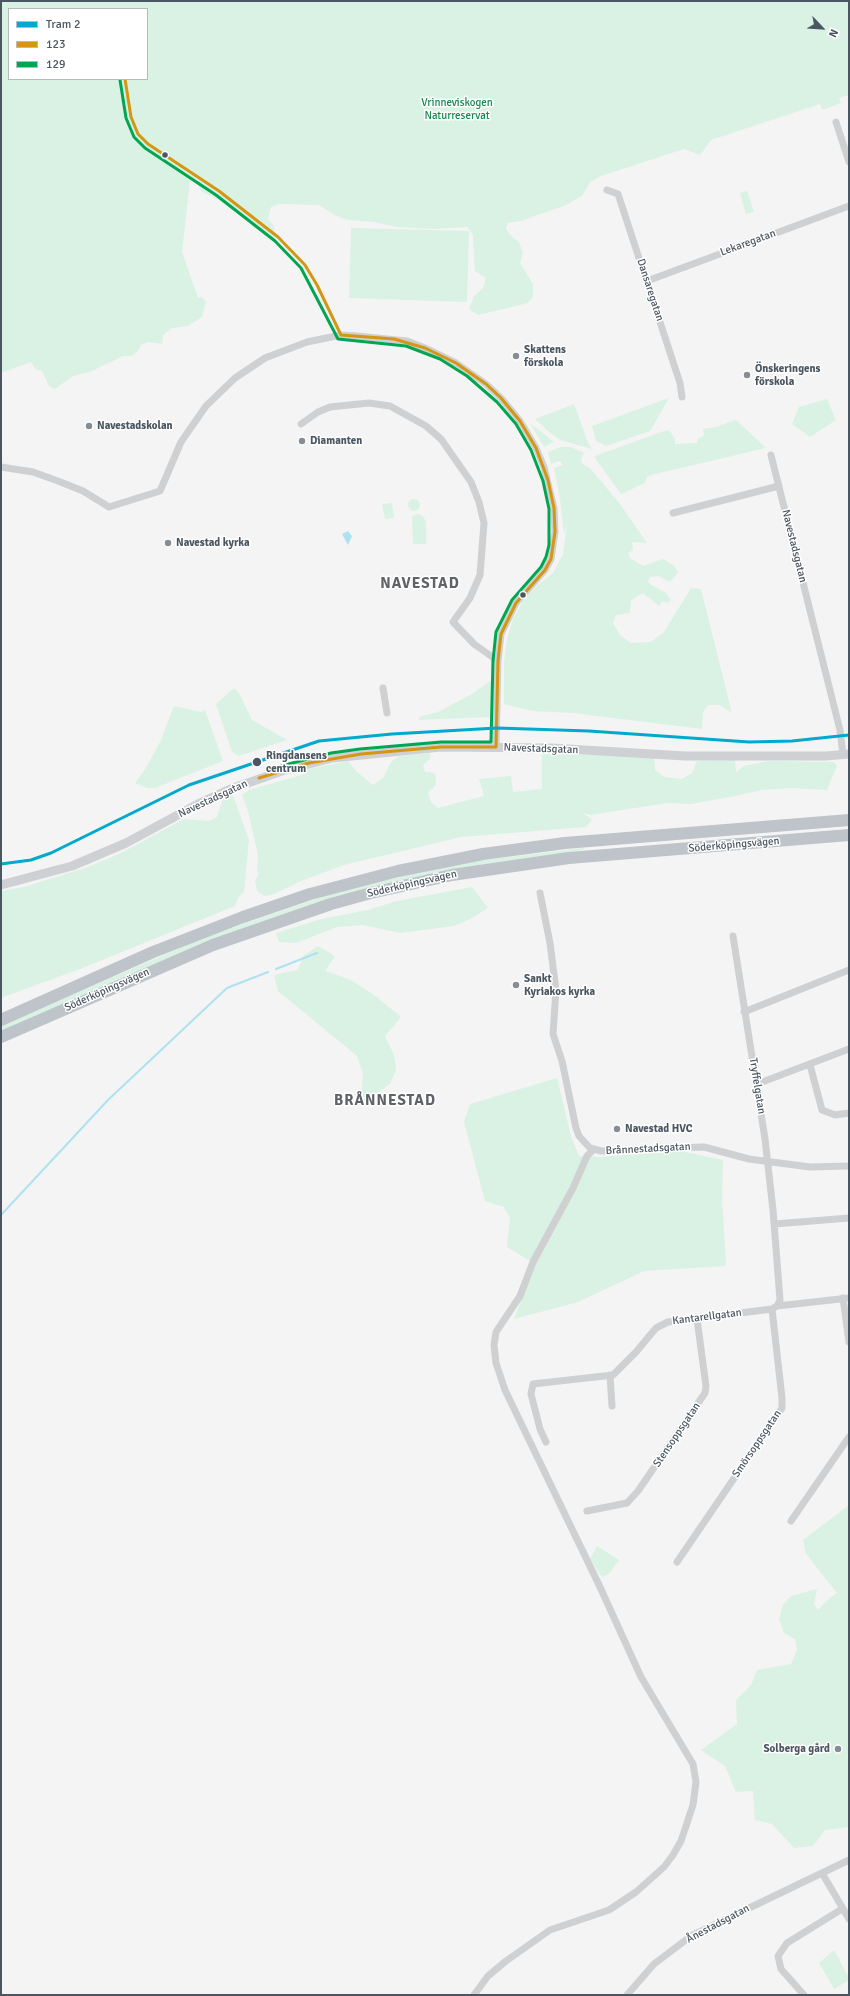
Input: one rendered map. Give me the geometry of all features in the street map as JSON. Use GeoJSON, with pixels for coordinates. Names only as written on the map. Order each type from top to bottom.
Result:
{"type":"FeatureCollection","features":[{"type":"Feature","properties":{"kind":"highway","name":"Söderköpingsvägen"},"geometry":{"type":"LineString","coordinates":[[1,1020],[153,952],[243,917],[310,894],[404,869],[483,854],[565,843],[849,820]]}},
{"type":"Feature","properties":{"kind":"highway","name":"Söderköpingsvägen"},"geometry":{"type":"LineString","coordinates":[[1,1037],[213,945],[331,904],[371,893],[452,875],[553,860],[849,835]]}},
{"type":"Feature","properties":{"kind":"highway"},"geometry":{"type":"LineString","coordinates":[[1,1016],[22,1011]]}},
{"type":"Feature","properties":{"kind":"street"},"geometry":{"type":"LineString","coordinates":[[836,122],[849,162]]}},
{"type":"Feature","properties":{"kind":"street","name":"Dansaregatan"},"geometry":{"type":"LineString","coordinates":[[607,190],[618,194],[680,383],[682,398]]}},
{"type":"Feature","properties":{"kind":"street","name":"Lekaregatan"},"geometry":{"type":"LineString","coordinates":[[647,281],[849,206]]}},
{"type":"Feature","properties":{"kind":"street"},"geometry":{"type":"LineString","coordinates":[[1,467],[33,472],[58,481],[83,492],[109,507],[162,489],[181,442],[206,406],[235,378],[265,358],[308,342],[341,335],[377,337],[407,341],[442,355],[486,384],[501,398],[520,421],[536,448],[544,467],[554,508],[555,532],[551,559],[545,570],[516,603],[502,634],[498,661],[496,747]]}},
{"type":"Feature","properties":{"kind":"street"},"geometry":{"type":"LineString","coordinates":[[301,424],[318,412],[330,408],[369,403],[390,406],[426,426],[441,439],[471,482],[479,502],[484,523],[480,575],[470,598],[453,622],[474,644],[498,661]]}},
{"type":"Feature","properties":{"kind":"street","name":"Navestadsgatan"},"geometry":{"type":"LineString","coordinates":[[1,885],[64,869],[100,856],[228,790],[259,778],[309,763],[332,758],[441,747],[496,747],[635,752],[685,756],[846,754],[771,455]]}},
{"type":"Feature","properties":{"kind":"street"},"geometry":{"type":"LineString","coordinates":[[673,513],[779,486]]}},
{"type":"Feature","properties":{"kind":"street"},"geometry":{"type":"LineString","coordinates":[[383,688],[388,713]]}},
{"type":"Feature","properties":{"kind":"street","name":"Brånnestadsgatan"},"geometry":{"type":"LineString","coordinates":[[540,893],[550,943],[556,990],[553,1034],[562,1061],[576,1128],[579,1136],[593,1150],[704,1147],[749,1159],[810,1167],[849,1166]]}},
{"type":"Feature","properties":{"kind":"street","name":"Tryffelgatan"},"geometry":{"type":"LineString","coordinates":[[733,936],[768,1161]]}},
{"type":"Feature","properties":{"kind":"street"},"geometry":{"type":"LineString","coordinates":[[744,1012],[849,970]]}},
{"type":"Feature","properties":{"kind":"street"},"geometry":{"type":"LineString","coordinates":[[757,1084],[849,1049]]}},
{"type":"Feature","properties":{"kind":"street"},"geometry":{"type":"LineString","coordinates":[[810,1065],[822,1110],[834,1115],[849,1113]]}},
{"type":"Feature","properties":{"kind":"street"},"geometry":{"type":"LineString","coordinates":[[474,1995],[488,1976],[506,1961],[545,1934],[609,1910],[636,1892],[664,1867],[673,1855],[681,1841],[693,1805],[696,1782],[693,1764],[641,1676],[505,1390],[496,1363],[494,1345],[496,1332],[520,1296],[533,1262],[574,1188],[587,1156],[593,1150]]}},
{"type":"Feature","properties":{"kind":"street"},"geometry":{"type":"LineString","coordinates":[[768,1161],[780,1300],[774,1308]]}},
{"type":"Feature","properties":{"kind":"street"},"geometry":{"type":"LineString","coordinates":[[774,1224],[849,1218]]}},
{"type":"Feature","properties":{"kind":"street"},"geometry":{"type":"LineString","coordinates":[[846,1298],[849,1342]]}},
{"type":"Feature","properties":{"kind":"street","name":"Kantarellgatan"},"geometry":{"type":"LineString","coordinates":[[546,1442],[540,1429],[531,1394],[533,1384],[610,1375],[621,1369],[656,1328],[668,1322],[846,1298]]}},
{"type":"Feature","properties":{"kind":"street","name":"Smörsoppsgatan"},"geometry":{"type":"LineString","coordinates":[[677,1562],[782,1408],[774,1308]]}},
{"type":"Feature","properties":{"kind":"street","name":"Stensoppsgatan"},"geometry":{"type":"LineString","coordinates":[[587,1511],[626,1503],[638,1491],[705,1394],[706,1386],[698,1319]]}},
{"type":"Feature","properties":{"kind":"street"},"geometry":{"type":"LineString","coordinates":[[610,1375],[612,1406]]}},
{"type":"Feature","properties":{"kind":"street"},"geometry":{"type":"LineString","coordinates":[[791,1521],[849,1437]]}},
{"type":"Feature","properties":{"kind":"street","name":"Ånestadsgatan"},"geometry":{"type":"LineString","coordinates":[[627,1995],[654,1964],[691,1936],[849,1860]]}},
{"type":"Feature","properties":{"kind":"street"},"geometry":{"type":"LineString","coordinates":[[822,1874],[849,1919]]}},
{"type":"Feature","properties":{"kind":"street"},"geometry":{"type":"LineString","coordinates":[[804,1995],[781,1969],[778,1956],[787,1943],[842,1909]]}},
{"type":"Feature","properties":{"kind":"green space","name":"Vrinneviskogen Naturreservat"},"geometry":{"type":"Polygon","coordinates":[[[1,1],[849,1],[849,95],[839,98],[841,103],[822,110],[820,104],[711,140],[700,155],[684,149],[601,176],[590,182],[582,196],[566,205],[521,221],[507,223],[506,229],[511,236],[519,242],[523,253],[520,263],[533,284],[533,297],[528,303],[478,315],[469,309],[474,296],[483,288],[486,278],[475,271],[473,235],[467,227],[434,229],[397,227],[374,222],[349,220],[336,216],[319,205],[280,204],[271,207],[268,219],[274,226],[274,240],[220,201],[201,191],[195,180],[212,178],[190,180],[182,252],[198,298],[202,297],[206,302],[202,317],[188,326],[172,328],[163,335],[162,344],[149,342],[142,344],[137,352],[131,356],[123,356],[90,372],[73,376],[55,389],[49,386],[42,371],[35,369],[31,362],[1,373],[1,1]]]}},
{"type":"Feature","properties":{"kind":"green space"},"geometry":{"type":"Polygon","coordinates":[[[747,191],[754,212],[746,214],[740,193],[747,191]]]}},
{"type":"Feature","properties":{"kind":"green space"},"geometry":{"type":"Polygon","coordinates":[[[351,228],[469,231],[467,302],[349,298],[351,228]]]}},
{"type":"Feature","properties":{"kind":"green space"},"geometry":{"type":"Polygon","coordinates":[[[669,398],[650,431],[606,446],[596,441],[592,426],[669,398]]]}},
{"type":"Feature","properties":{"kind":"green space"},"geometry":{"type":"Polygon","coordinates":[[[827,399],[836,420],[810,437],[792,424],[799,407],[827,399]]]}},
{"type":"Feature","properties":{"kind":"green space"},"geometry":{"type":"Polygon","coordinates":[[[574,404],[588,443],[592,449],[560,440],[535,419],[574,404]]]}},
{"type":"Feature","properties":{"kind":"green space"},"geometry":{"type":"Polygon","coordinates":[[[736,420],[766,448],[651,475],[647,477],[645,483],[621,494],[595,458],[595,456],[669,430],[675,439],[675,444],[697,443],[698,438],[704,436],[703,429],[716,427],[736,420]]]}},
{"type":"Feature","properties":{"kind":"green space"},"geometry":{"type":"Polygon","coordinates":[[[530,423],[549,438],[554,442],[544,447],[530,423]]]}},
{"type":"Feature","properties":{"kind":"green space"},"geometry":{"type":"Polygon","coordinates":[[[561,447],[571,447],[584,453],[581,460],[582,464],[590,468],[620,504],[647,543],[632,542],[633,550],[628,553],[630,558],[643,566],[663,559],[673,565],[678,572],[670,582],[658,576],[650,577],[648,581],[651,585],[665,592],[671,600],[668,603],[662,601],[659,606],[643,593],[631,600],[630,613],[616,615],[613,623],[620,635],[631,643],[651,642],[664,632],[691,588],[701,589],[732,713],[720,705],[708,705],[703,712],[702,729],[573,713],[532,711],[504,704],[504,663],[507,639],[513,619],[524,599],[553,573],[563,554],[567,523],[564,534],[560,499],[554,468],[563,465],[560,461],[551,464],[548,452],[561,447]]]}},
{"type":"Feature","properties":{"kind":"green space"},"geometry":{"type":"Polygon","coordinates":[[[412,499],[416,499],[420,505],[416,511],[412,511],[408,507],[408,503],[412,499]]]}},
{"type":"Feature","properties":{"kind":"green space"},"geometry":{"type":"Polygon","coordinates":[[[392,503],[394,518],[385,519],[382,504],[392,503]]]}},
{"type":"Feature","properties":{"kind":"green space"},"geometry":{"type":"Polygon","coordinates":[[[418,514],[423,516],[426,522],[426,544],[413,544],[412,516],[418,514]]]}},
{"type":"Feature","properties":{"kind":"green space"},"geometry":{"type":"Polygon","coordinates":[[[493,679],[493,715],[489,717],[419,720],[419,717],[438,712],[472,694],[493,679]]]}},
{"type":"Feature","properties":{"kind":"green space"},"geometry":{"type":"Polygon","coordinates":[[[234,688],[239,693],[252,720],[287,740],[239,756],[232,752],[216,704],[234,688]]]}},
{"type":"Feature","properties":{"kind":"green space"},"geometry":{"type":"Polygon","coordinates":[[[174,706],[201,712],[205,710],[223,761],[155,788],[147,788],[135,783],[146,768],[161,740],[174,706]]]}},
{"type":"Feature","properties":{"kind":"green space"},"geometry":{"type":"Polygon","coordinates":[[[430,753],[430,759],[423,765],[425,772],[435,773],[436,785],[428,793],[431,802],[438,808],[484,796],[479,779],[511,776],[513,792],[542,789],[542,753],[654,757],[655,770],[665,777],[682,779],[692,773],[697,761],[735,760],[736,772],[744,766],[768,761],[834,762],[837,766],[827,790],[792,788],[762,790],[691,804],[668,803],[590,815],[582,812],[592,820],[586,827],[461,837],[344,865],[301,881],[274,894],[264,896],[257,891],[255,881],[259,874],[257,870],[258,855],[248,811],[242,795],[249,790],[305,774],[304,770],[348,761],[357,772],[373,785],[383,778],[391,762],[399,756],[430,753]]]}},
{"type":"Feature","properties":{"kind":"green space"},"geometry":{"type":"Polygon","coordinates":[[[233,795],[249,840],[244,892],[238,898],[235,906],[80,969],[1,998],[1,891],[24,887],[88,867],[119,854],[184,819],[209,821],[217,817],[223,799],[233,795]]]}},
{"type":"Feature","properties":{"kind":"green space"},"geometry":{"type":"Polygon","coordinates":[[[582,848],[586,849],[294,911],[196,946],[1,1031],[1,1026],[200,939],[327,895],[377,882],[470,862],[582,848]]]}},
{"type":"Feature","properties":{"kind":"green space"},"geometry":{"type":"Polygon","coordinates":[[[472,887],[488,908],[472,918],[454,926],[400,933],[363,925],[337,927],[296,943],[279,942],[276,933],[322,919],[368,910],[397,901],[472,887]]]}},
{"type":"Feature","properties":{"kind":"green space"},"geometry":{"type":"Polygon","coordinates":[[[318,946],[335,956],[325,971],[351,980],[377,997],[401,1017],[385,1036],[394,1055],[396,1070],[390,1084],[361,1105],[363,1074],[357,1056],[278,991],[274,975],[298,970],[303,956],[318,946]]]}},
{"type":"Feature","properties":{"kind":"green space"},"geometry":{"type":"Polygon","coordinates":[[[557,1078],[571,1136],[579,1156],[600,1157],[680,1151],[723,1160],[722,1197],[726,1266],[644,1271],[578,1302],[514,1319],[535,1264],[507,1247],[510,1218],[504,1207],[485,1201],[464,1122],[470,1104],[557,1078]]]}},
{"type":"Feature","properties":{"kind":"green space"},"geometry":{"type":"Polygon","coordinates":[[[849,1505],[849,1827],[825,1830],[813,1846],[794,1848],[772,1824],[755,1820],[753,1791],[736,1792],[725,1766],[701,1750],[737,1724],[736,1700],[751,1685],[757,1670],[791,1664],[797,1650],[795,1639],[784,1633],[779,1619],[783,1604],[791,1596],[817,1589],[814,1604],[818,1610],[827,1600],[837,1593],[806,1554],[803,1540],[849,1505]]]}},
{"type":"Feature","properties":{"kind":"green space"},"geometry":{"type":"Polygon","coordinates":[[[597,1546],[619,1560],[609,1574],[602,1577],[590,1559],[597,1546]]]}},
{"type":"Feature","properties":{"kind":"green space"},"geometry":{"type":"Polygon","coordinates":[[[834,1950],[849,1980],[834,1989],[819,1963],[834,1950]]]}},
{"type":"Feature","properties":{"kind":"water"},"geometry":{"type":"Polygon","coordinates":[[[348,531],[352,536],[348,545],[342,534],[348,531]]]}},
{"type":"Feature","properties":{"kind":"waterway"},"geometry":{"type":"LineString","coordinates":[[276,969],[317,953]]}},
{"type":"Feature","properties":{"kind":"waterway"},"geometry":{"type":"LineString","coordinates":[[1,1215],[108,1100],[227,988],[268,972]]}},
{"type":"Feature","properties":{"kind":"tram line","name":"2"},"geometry":{"type":"LineString","coordinates":[[1,864],[31,860],[51,853],[189,785],[319,741],[392,734],[497,728],[589,731],[749,742],[792,741],[849,735]]}},
{"type":"Feature","properties":{"kind":"transit line","name":"129"},"geometry":{"type":"LineString","coordinates":[[120,80],[126,118],[134,137],[145,148],[216,195],[275,241],[301,268],[338,339],[406,346],[440,359],[467,376],[497,402],[516,424],[531,450],[543,481],[549,509],[549,545],[546,557],[541,567],[512,600],[496,632],[493,661],[491,742],[441,742],[360,749],[331,753],[281,766]]}},
{"type":"Feature","properties":{"kind":"transit line","name":"123"},"geometry":{"type":"LineString","coordinates":[[125,80],[131,117],[138,134],[148,144],[219,191],[278,237],[305,265],[317,285],[341,335],[394,339],[425,348],[456,363],[486,384],[501,398],[520,421],[536,448],[548,480],[554,508],[555,532],[551,559],[545,570],[516,603],[501,634],[498,661],[496,747],[441,747],[361,754],[309,763],[259,778]]}},
{"type":"Feature","properties":{"kind":"place","name":"Skattens förskola"},"geometry":{"type":"Point","coordinates":[516,356]}},
{"type":"Feature","properties":{"kind":"place","name":"Önskeringens förskola"},"geometry":{"type":"Point","coordinates":[747,375]}},
{"type":"Feature","properties":{"kind":"place","name":"Navestadskolan"},"geometry":{"type":"Point","coordinates":[89,426]}},
{"type":"Feature","properties":{"kind":"place","name":"Diamanten"},"geometry":{"type":"Point","coordinates":[302,441]}},
{"type":"Feature","properties":{"kind":"place","name":"Navestad kyrka"},"geometry":{"type":"Point","coordinates":[168,543]}},
{"type":"Feature","properties":{"kind":"place","name":"Ringdansens centrum"},"geometry":{"type":"Point","coordinates":[257,762]}},
{"type":"Feature","properties":{"kind":"place","name":"Sankt Kyriakos kyrka"},"geometry":{"type":"Point","coordinates":[516,985]}},
{"type":"Feature","properties":{"kind":"place","name":"Navestad HVC"},"geometry":{"type":"Point","coordinates":[617,1129]}},
{"type":"Feature","properties":{"kind":"place","name":"Solberga gård"},"geometry":{"type":"Point","coordinates":[838,1749]}},
{"type":"Feature","properties":{"kind":"district","name":"NAVESTAD"},"geometry":{"type":"Point","coordinates":[420,584]}},
{"type":"Feature","properties":{"kind":"district","name":"BRÅNNESTAD"},"geometry":{"type":"Point","coordinates":[385,1101]}}]}
